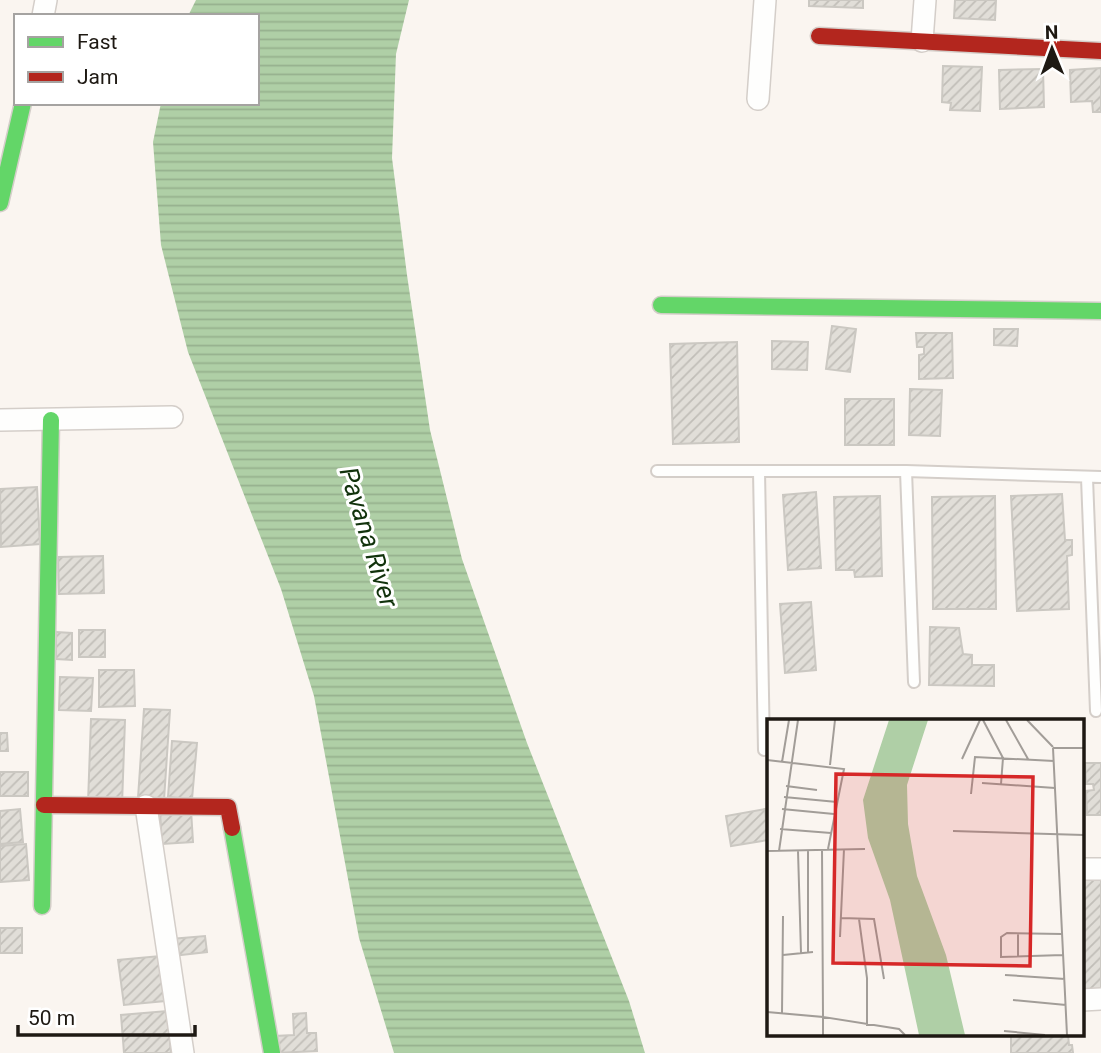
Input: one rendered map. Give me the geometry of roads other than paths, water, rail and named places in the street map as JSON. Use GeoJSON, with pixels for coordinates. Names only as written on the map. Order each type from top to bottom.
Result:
{"type":"FeatureCollection","features":[{"type":"Feature","properties":{"kind":"street"},"geometry":{"type":"LineString","coordinates":[[758,99],[765,0]]}},
{"type":"Feature","properties":{"kind":"street"},"geometry":{"type":"LineString","coordinates":[[922,41],[925,0]]}},
{"type":"Feature","properties":{"kind":"street"},"geometry":{"type":"LineString","coordinates":[[819,36],[1101,51]]}},
{"type":"Feature","properties":{"kind":"street"},"geometry":{"type":"LineString","coordinates":[[0,203],[5,156],[22,105]]}},
{"type":"Feature","properties":{"kind":"street"},"geometry":{"type":"LineString","coordinates":[[661,305],[1101,311]]}},
{"type":"Feature","properties":{"kind":"street"},"geometry":{"type":"LineString","coordinates":[[0,421],[172,417]]}},
{"type":"Feature","properties":{"kind":"street"},"geometry":{"type":"LineString","coordinates":[[42,906],[51,420]]}},
{"type":"Feature","properties":{"kind":"street"},"geometry":{"type":"LineString","coordinates":[[44,805],[228,807],[272,1053]]}},
{"type":"Feature","properties":{"kind":"street"},"geometry":{"type":"LineString","coordinates":[[146,807],[183,1053]]}},
{"type":"Feature","properties":{"kind":"lane"},"geometry":{"type":"LineString","coordinates":[[657,471],[906,471],[1101,477]]}},
{"type":"Feature","properties":{"kind":"lane"},"geometry":{"type":"LineString","coordinates":[[759,471],[764,750]]}},
{"type":"Feature","properties":{"kind":"lane"},"geometry":{"type":"LineString","coordinates":[[906,471],[914,682]]}},
{"type":"Feature","properties":{"kind":"lane"},"geometry":{"type":"LineString","coordinates":[[1087,478],[1096,711]]}},
{"type":"Feature","properties":{"kind":"water","name":"Pavana River"},"geometry":{"type":"Polygon","coordinates":[[[196,0],[409,0],[396,54],[392,158],[430,430],[462,559],[527,743],[629,1001],[645,1053],[394,1053],[359,938],[314,696],[281,589],[188,352],[161,245],[153,142],[161,105],[259,105],[259,14],[189,14],[196,0]]]}}]}
